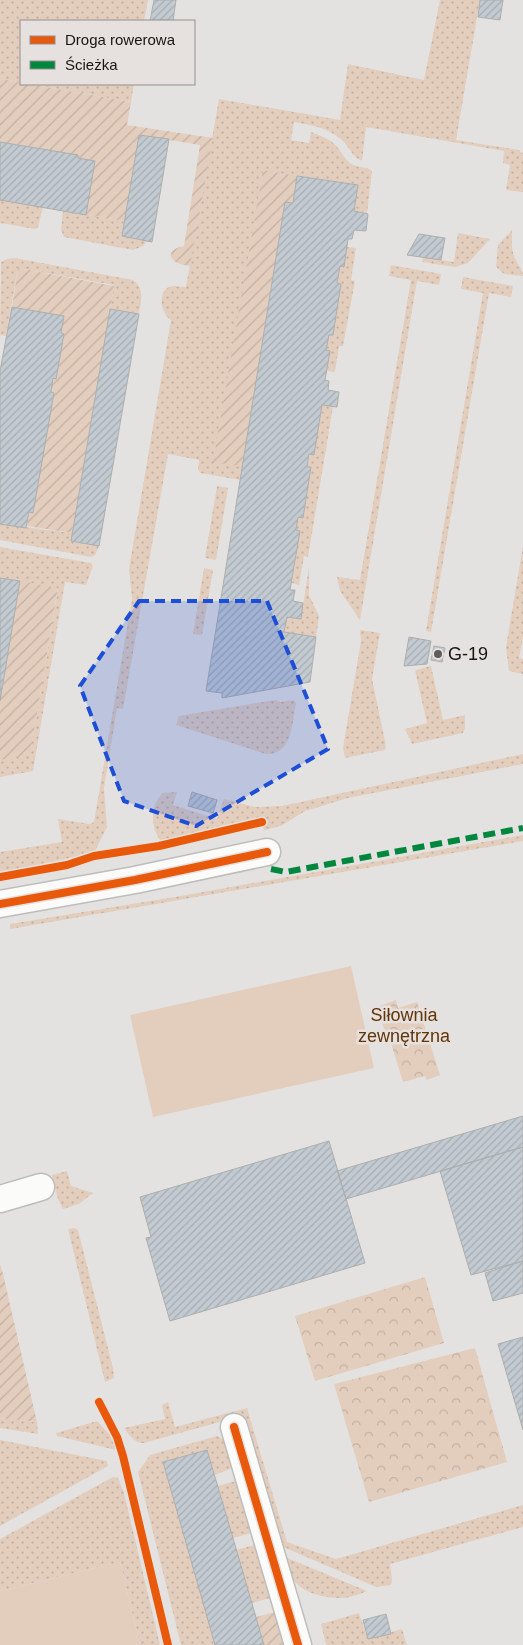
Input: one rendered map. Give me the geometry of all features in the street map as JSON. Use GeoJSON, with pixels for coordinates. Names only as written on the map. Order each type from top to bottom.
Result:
{"type":"FeatureCollection","features":[{"type":"Feature","properties":{"kind":"street"},"geometry":{"type":"LineString","coordinates":[[0,904],[135,880],[268,852]]}},
{"type":"Feature","properties":{"kind":"street"},"geometry":{"type":"LineString","coordinates":[[0,1198],[41,1186]]}},
{"type":"Feature","properties":{"kind":"street"},"geometry":{"type":"LineString","coordinates":[[234,1428],[298,1645]]}},
{"type":"Feature","properties":{"kind":"highlighted area"},"geometry":{"type":"Polygon","coordinates":[[[139,601],[267,601],[328,749],[196,826],[124,801],[80,686],[139,601]]]}},
{"type":"Feature","properties":{"kind":"green space"},"geometry":{"type":"Polygon","coordinates":[[[0,0],[148,0],[144,20],[20,20],[20,82],[0,79],[0,0]]]}},
{"type":"Feature","properties":{"kind":"green space"},"geometry":{"type":"Polygon","coordinates":[[[440,0],[480,0],[456,140],[520,150],[523,153],[523,192],[506,190],[510,165],[503,163],[504,151],[366,127],[362,161],[353,155],[343,141],[332,133],[314,126],[294,122],[291,140],[309,143],[311,132],[332,142],[350,163],[372,171],[367,213],[354,211],[358,185],[297,176],[293,203],[285,202],[240,480],[200,473],[198,469],[199,460],[168,454],[123,709],[117,708],[104,788],[107,827],[94,853],[0,874],[0,852],[62,842],[58,819],[90,824],[94,822],[132,599],[129,569],[171,320],[165,313],[162,298],[163,293],[169,287],[186,287],[219,99],[340,120],[348,64],[424,80],[440,0]]]}},
{"type":"Feature","properties":{"kind":"green space"},"geometry":{"type":"Polygon","coordinates":[[[0,79],[20,82],[20,85],[36,85],[131,102],[127,125],[213,138],[190,266],[173,260],[171,255],[176,249],[184,246],[200,145],[139,135],[125,221],[86,215],[95,161],[78,158],[78,155],[0,142],[0,79]]]}},
{"type":"Feature","properties":{"kind":"green space"},"geometry":{"type":"Polygon","coordinates":[[[36,85],[134,85],[131,102],[36,85]]]}},
{"type":"Feature","properties":{"kind":"green space"},"geometry":{"type":"Polygon","coordinates":[[[263,170],[297,176],[293,203],[285,202],[242,466],[213,462],[263,170]]]}},
{"type":"Feature","properties":{"kind":"green space"},"geometry":{"type":"Polygon","coordinates":[[[0,200],[43,207],[38,227],[35,229],[0,223],[0,200]]]}},
{"type":"Feature","properties":{"kind":"green space"},"geometry":{"type":"Polygon","coordinates":[[[63,211],[125,221],[122,236],[147,241],[143,246],[133,250],[64,237],[61,230],[63,211]]]}},
{"type":"Feature","properties":{"kind":"green space"},"geometry":{"type":"Polygon","coordinates":[[[512,230],[513,253],[523,276],[504,274],[496,266],[498,245],[512,230]]]}},
{"type":"Feature","properties":{"kind":"green space"},"geometry":{"type":"Polygon","coordinates":[[[458,233],[490,239],[468,263],[455,267],[422,262],[423,257],[454,262],[458,233]]]}},
{"type":"Feature","properties":{"kind":"green space"},"geometry":{"type":"Polygon","coordinates":[[[347,247],[356,248],[351,280],[355,281],[343,346],[339,346],[335,372],[327,371],[330,351],[326,350],[329,335],[333,335],[341,285],[337,283],[340,266],[343,267],[347,247]]]}},
{"type":"Feature","properties":{"kind":"green space"},"geometry":{"type":"Polygon","coordinates":[[[15,258],[133,280],[141,291],[139,314],[110,309],[114,285],[18,268],[6,336],[0,335],[1,262],[15,258]]]}},
{"type":"Feature","properties":{"kind":"green space"},"geometry":{"type":"Polygon","coordinates":[[[391,265],[441,274],[439,285],[417,281],[360,620],[340,591],[337,577],[360,580],[411,280],[389,276],[391,265]]]}},
{"type":"Feature","properties":{"kind":"green space"},"geometry":{"type":"Polygon","coordinates":[[[18,268],[114,286],[72,533],[27,526],[54,393],[51,392],[53,378],[56,379],[64,334],[61,333],[64,317],[12,307],[18,268]]]}},
{"type":"Feature","properties":{"kind":"green space"},"geometry":{"type":"Polygon","coordinates":[[[463,277],[513,286],[511,297],[489,293],[431,632],[426,631],[483,293],[461,289],[463,277]]]}},
{"type":"Feature","properties":{"kind":"green space"},"geometry":{"type":"Polygon","coordinates":[[[322,405],[333,407],[308,557],[304,556],[299,585],[292,583],[300,531],[296,530],[298,517],[303,518],[311,468],[307,467],[322,405]]]}},
{"type":"Feature","properties":{"kind":"green space"},"geometry":{"type":"Polygon","coordinates":[[[217,486],[228,488],[216,560],[205,558],[217,486]]]}},
{"type":"Feature","properties":{"kind":"green space"},"geometry":{"type":"Polygon","coordinates":[[[0,524],[72,533],[71,541],[99,546],[95,555],[91,557],[0,540],[0,524]]]}},
{"type":"Feature","properties":{"kind":"green space"},"geometry":{"type":"Polygon","coordinates":[[[523,546],[523,638],[519,658],[523,659],[523,674],[509,671],[506,647],[523,546]]]}},
{"type":"Feature","properties":{"kind":"green space"},"geometry":{"type":"Polygon","coordinates":[[[0,547],[91,563],[93,566],[86,585],[65,582],[33,771],[0,777],[0,760],[30,754],[58,589],[0,578],[0,547]]]}},
{"type":"Feature","properties":{"kind":"green space"},"geometry":{"type":"Polygon","coordinates":[[[309,567],[309,595],[319,616],[316,637],[284,632],[287,617],[301,619],[309,567]]]}},
{"type":"Feature","properties":{"kind":"green space"},"geometry":{"type":"Polygon","coordinates":[[[204,568],[213,570],[202,635],[193,634],[204,568]]]}},
{"type":"Feature","properties":{"kind":"green space"},"geometry":{"type":"Polygon","coordinates":[[[20,581],[58,588],[30,755],[0,760],[0,701],[20,581]]]}},
{"type":"Feature","properties":{"kind":"green space"},"geometry":{"type":"Polygon","coordinates":[[[360,630],[380,633],[372,679],[386,746],[385,750],[345,758],[343,748],[361,641],[360,630]]]}},
{"type":"Feature","properties":{"kind":"green space"},"geometry":{"type":"Polygon","coordinates":[[[431,666],[443,720],[465,715],[465,728],[463,733],[412,744],[405,729],[427,723],[415,670],[431,666]]]}},
{"type":"Feature","properties":{"kind":"green space"},"geometry":{"type":"Polygon","coordinates":[[[275,700],[281,702],[294,700],[296,703],[290,736],[282,749],[275,753],[266,754],[176,725],[179,716],[275,700]]]}},
{"type":"Feature","properties":{"kind":"green space"},"geometry":{"type":"Polygon","coordinates":[[[523,754],[523,764],[348,798],[305,811],[281,826],[264,830],[261,818],[161,841],[157,836],[153,823],[156,803],[163,793],[177,792],[173,805],[217,819],[224,799],[255,807],[282,806],[523,754]]]}},
{"type":"Feature","properties":{"kind":"green space"},"geometry":{"type":"Polygon","coordinates":[[[523,835],[523,841],[10,929],[10,924],[181,896],[523,835]]]}},
{"type":"Feature","properties":{"kind":"green space"},"geometry":{"type":"Polygon","coordinates":[[[351,966],[374,1068],[153,1117],[130,1015],[351,966]]]}},
{"type":"Feature","properties":{"kind":"green space","name":"Siłownia zewnętrzna"},"geometry":{"type":"Polygon","coordinates":[[[396,1000],[398,1008],[417,1002],[440,1075],[427,1080],[425,1076],[403,1082],[389,1037],[387,1038],[377,1007],[396,1000]]]}},
{"type":"Feature","properties":{"kind":"green space"},"geometry":{"type":"Polygon","coordinates":[[[67,1171],[71,1186],[93,1193],[79,1204],[63,1209],[58,1199],[52,1175],[67,1171]]]}},
{"type":"Feature","properties":{"kind":"green space"},"geometry":{"type":"Polygon","coordinates":[[[74,1228],[78,1230],[113,1368],[114,1378],[105,1382],[68,1229],[74,1228]]]}},
{"type":"Feature","properties":{"kind":"green space"},"geometry":{"type":"Polygon","coordinates":[[[0,1264],[3,1274],[37,1422],[0,1418],[0,1264]]]}},
{"type":"Feature","properties":{"kind":"green space"},"geometry":{"type":"Polygon","coordinates":[[[425,1277],[444,1343],[315,1381],[295,1316],[425,1277]]]}},
{"type":"Feature","properties":{"kind":"green space"},"geometry":{"type":"Polygon","coordinates":[[[475,1348],[507,1462],[369,1502],[334,1384],[475,1348]]]}},
{"type":"Feature","properties":{"kind":"green space"},"geometry":{"type":"Polygon","coordinates":[[[168,1402],[175,1427],[247,1408],[287,1542],[336,1559],[523,1505],[523,1527],[390,1564],[391,1585],[376,1587],[281,1546],[241,1416],[144,1443],[135,1440],[124,1428],[165,1419],[162,1405],[168,1402]]]}},
{"type":"Feature","properties":{"kind":"green space"},"geometry":{"type":"Polygon","coordinates":[[[0,1418],[37,1422],[38,1434],[0,1428],[0,1418]]]}},
{"type":"Feature","properties":{"kind":"green space"},"geometry":{"type":"Polygon","coordinates":[[[97,1421],[113,1438],[116,1450],[57,1436],[56,1433],[97,1421]]]}},
{"type":"Feature","properties":{"kind":"green space"},"geometry":{"type":"Polygon","coordinates":[[[217,1436],[232,1445],[237,1466],[215,1475],[207,1450],[163,1462],[215,1645],[181,1645],[138,1472],[150,1455],[217,1436]]]}},
{"type":"Feature","properties":{"kind":"green space"},"geometry":{"type":"Polygon","coordinates":[[[0,1440],[107,1461],[108,1466],[0,1526],[0,1440]]]}},
{"type":"Feature","properties":{"kind":"green space"},"geometry":{"type":"Polygon","coordinates":[[[113,1477],[118,1478],[124,1493],[160,1645],[140,1645],[120,1562],[0,1591],[0,1539],[113,1477]]]}},
{"type":"Feature","properties":{"kind":"green space"},"geometry":{"type":"Polygon","coordinates":[[[239,1480],[255,1532],[233,1538],[218,1486],[239,1480]]]}},
{"type":"Feature","properties":{"kind":"green space"},"geometry":{"type":"Polygon","coordinates":[[[258,1544],[274,1597],[252,1603],[236,1550],[258,1544]]]}},
{"type":"Feature","properties":{"kind":"green space"},"geometry":{"type":"Polygon","coordinates":[[[285,1557],[367,1591],[344,1598],[316,1595],[297,1584],[290,1574],[285,1557]]]}},
{"type":"Feature","properties":{"kind":"green space"},"geometry":{"type":"Polygon","coordinates":[[[120,1562],[140,1645],[0,1645],[0,1591],[120,1562]]]}},
{"type":"Feature","properties":{"kind":"green space"},"geometry":{"type":"Polygon","coordinates":[[[279,1611],[288,1645],[264,1645],[256,1617],[279,1611]]]}},
{"type":"Feature","properties":{"kind":"green space"},"geometry":{"type":"Polygon","coordinates":[[[359,1613],[368,1639],[402,1629],[407,1645],[326,1645],[321,1624],[359,1613]]]}},
{"type":"Feature","properties":{"kind":"building"},"geometry":{"type":"Polygon","coordinates":[[[154,0],[176,0],[173,20],[150,20],[154,0]]]}},
{"type":"Feature","properties":{"kind":"building"},"geometry":{"type":"Polygon","coordinates":[[[480,0],[503,0],[500,20],[478,17],[480,0]]]}},
{"type":"Feature","properties":{"kind":"building"},"geometry":{"type":"Polygon","coordinates":[[[139,135],[169,139],[152,242],[122,236],[139,135]]]}},
{"type":"Feature","properties":{"kind":"building"},"geometry":{"type":"Polygon","coordinates":[[[0,142],[78,155],[78,158],[95,161],[86,215],[0,200],[0,142]]]}},
{"type":"Feature","properties":{"kind":"building"},"geometry":{"type":"Polygon","coordinates":[[[297,176],[358,185],[354,211],[368,214],[366,231],[354,230],[352,239],[348,239],[344,267],[340,266],[337,283],[341,284],[333,335],[329,335],[326,350],[330,351],[325,380],[329,381],[328,390],[339,392],[337,407],[322,405],[314,455],[309,454],[307,467],[311,467],[303,518],[298,517],[296,530],[300,531],[290,590],[295,590],[293,601],[303,603],[301,619],[287,617],[284,632],[316,637],[310,682],[222,698],[222,693],[206,691],[285,202],[293,203],[297,176]]]}},
{"type":"Feature","properties":{"kind":"building"},"geometry":{"type":"Polygon","coordinates":[[[419,234],[445,238],[441,260],[407,255],[419,234]]]}},
{"type":"Feature","properties":{"kind":"building"},"geometry":{"type":"Polygon","coordinates":[[[12,307],[64,316],[61,333],[64,334],[56,379],[53,378],[51,392],[54,393],[33,513],[29,512],[26,528],[0,524],[0,371],[12,307]]]}},
{"type":"Feature","properties":{"kind":"building"},"geometry":{"type":"Polygon","coordinates":[[[110,309],[139,314],[99,546],[71,541],[110,309]]]}},
{"type":"Feature","properties":{"kind":"building"},"geometry":{"type":"Polygon","coordinates":[[[0,578],[20,581],[0,701],[0,578]]]}},
{"type":"Feature","properties":{"kind":"building"},"geometry":{"type":"Polygon","coordinates":[[[409,637],[431,641],[427,664],[404,666],[409,637]]]}},
{"type":"Feature","properties":{"kind":"building","name":"G-19"},"geometry":{"type":"Polygon","coordinates":[[[434,646],[445,648],[442,662],[431,660],[434,646]]]}},
{"type":"Feature","properties":{"kind":"building"},"geometry":{"type":"Polygon","coordinates":[[[192,792],[217,800],[213,813],[188,806],[192,792]]]}},
{"type":"Feature","properties":{"kind":"building"},"geometry":{"type":"Polygon","coordinates":[[[523,1116],[523,1147],[346,1199],[337,1171],[523,1116]]]}},
{"type":"Feature","properties":{"kind":"building"},"geometry":{"type":"Polygon","coordinates":[[[329,1141],[365,1263],[170,1321],[146,1238],[151,1237],[140,1197],[329,1141]]]}},
{"type":"Feature","properties":{"kind":"building"},"geometry":{"type":"Polygon","coordinates":[[[523,1147],[523,1261],[471,1275],[440,1171],[523,1147]]]}},
{"type":"Feature","properties":{"kind":"building"},"geometry":{"type":"Polygon","coordinates":[[[523,1261],[523,1293],[493,1301],[485,1273],[523,1261]]]}},
{"type":"Feature","properties":{"kind":"building"},"geometry":{"type":"Polygon","coordinates":[[[523,1337],[523,1430],[498,1344],[523,1337]]]}},
{"type":"Feature","properties":{"kind":"building"},"geometry":{"type":"Polygon","coordinates":[[[207,1450],[264,1645],[215,1645],[163,1462],[207,1450]]]}},
{"type":"Feature","properties":{"kind":"building"},"geometry":{"type":"Polygon","coordinates":[[[386,1614],[391,1634],[368,1639],[363,1620],[386,1614]]]}},
{"type":"Feature","properties":{"kind":"marked path"},"geometry":{"type":"LineString","coordinates":[[271,869],[286,872],[523,828]]}},
{"type":"Feature","properties":{"kind":"cycle path"},"geometry":{"type":"LineString","coordinates":[[0,877],[67,865],[94,856],[159,846],[262,822]]}},
{"type":"Feature","properties":{"kind":"cycle path"},"geometry":{"type":"LineString","coordinates":[[0,904],[135,880],[267,852]]}},
{"type":"Feature","properties":{"kind":"cycle path"},"geometry":{"type":"LineString","coordinates":[[99,1402],[117,1437],[123,1456],[168,1645]]}},
{"type":"Feature","properties":{"kind":"cycle path"},"geometry":{"type":"LineString","coordinates":[[234,1427],[298,1645]]}},
{"type":"Feature","properties":{"kind":"place","name":"G-19"},"geometry":{"type":"Point","coordinates":[438,654]}}]}
